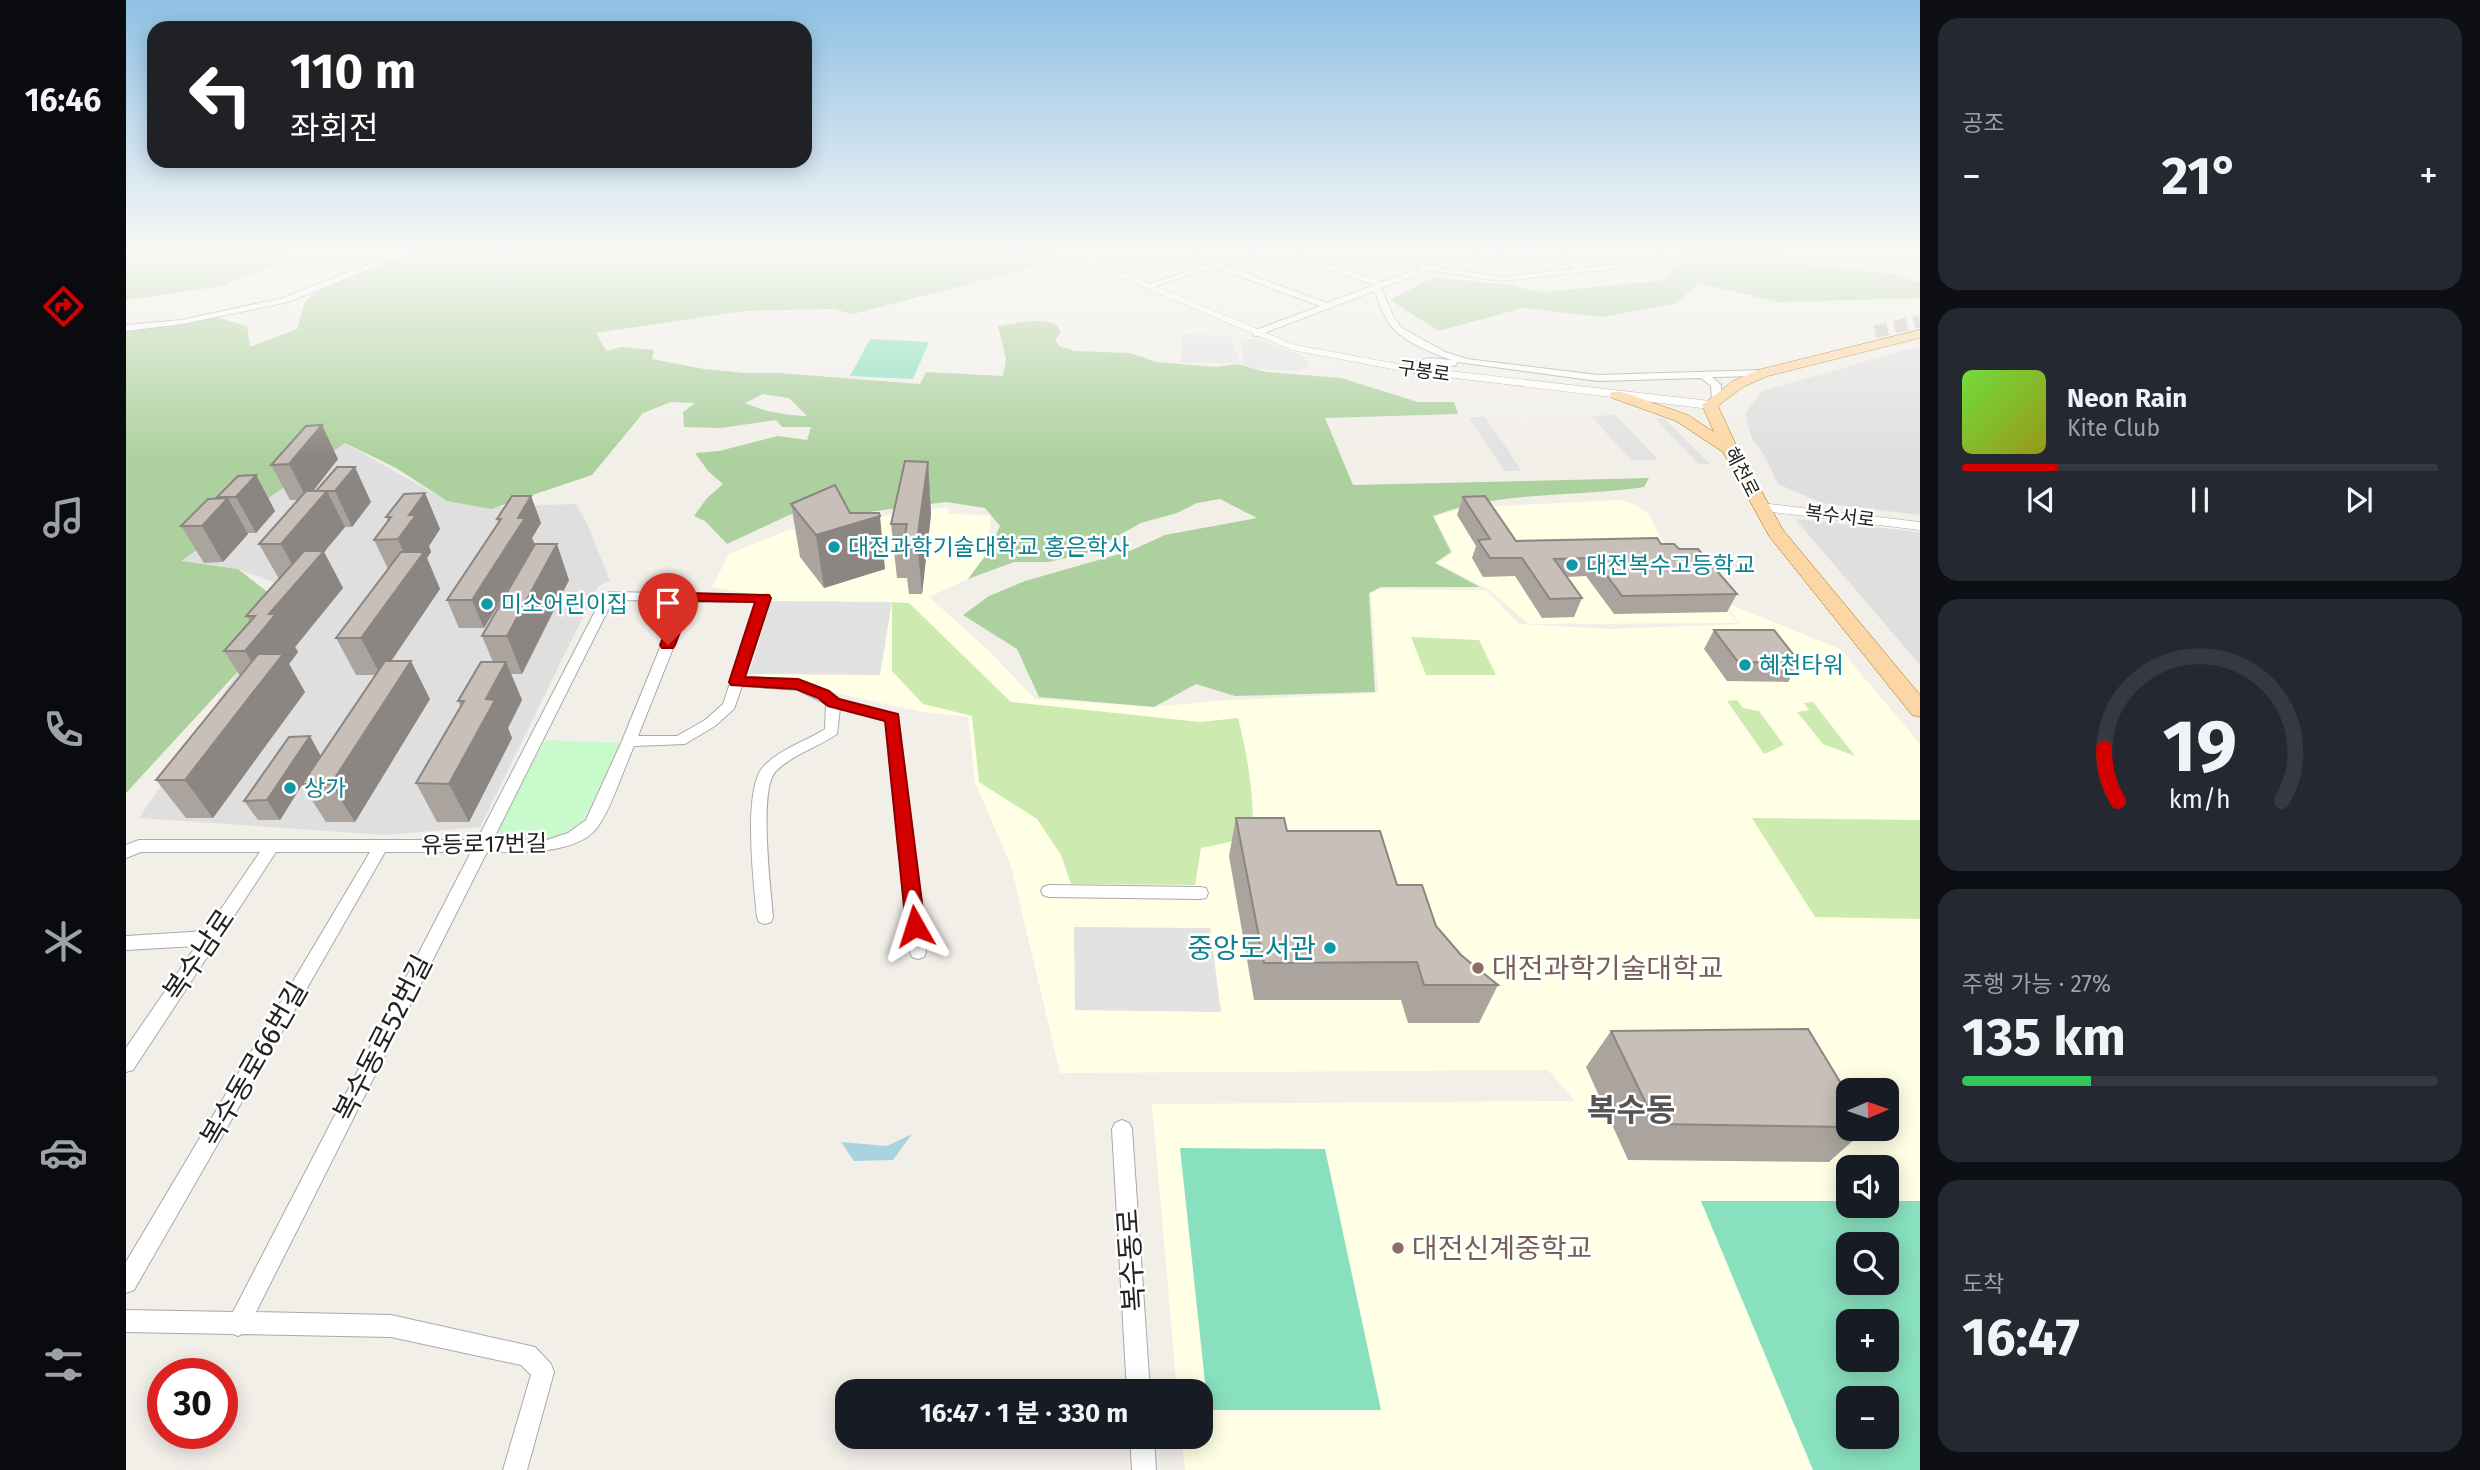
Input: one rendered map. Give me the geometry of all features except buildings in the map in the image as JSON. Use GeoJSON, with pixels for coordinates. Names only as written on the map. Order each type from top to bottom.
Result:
{"type":"FeatureCollection","features":[{"type":"Feature","properties":{"kind":"main road"},"geometry":{"type":"LineString","coordinates":[[1763,373],[1758,365],[1768,359],[1875,332]]}},
{"type":"Feature","properties":{"kind":"main road"},"geometry":{"type":"LineString","coordinates":[[1713,402],[1738,384],[1763,373],[1920,334]]}},
{"type":"Feature","properties":{"kind":"main road"},"geometry":{"type":"LineString","coordinates":[[1617,395],[1682,418],[1730,449]]}},
{"type":"Feature","properties":{"kind":"main road","name":"혜천로"},"geometry":{"type":"LineString","coordinates":[[1713,402],[1730,449],[1774,532],[1920,710]]}},
{"type":"Feature","properties":{"kind":"street"},"geometry":{"type":"LineString","coordinates":[[126,327],[192,320]]}},
{"type":"Feature","properties":{"kind":"street","name":"구봉로"},"geometry":{"type":"LineString","coordinates":[[1225,320],[1292,347],[1414,370],[1617,395],[1713,402]]}},
{"type":"Feature","properties":{"kind":"street"},"geometry":{"type":"LineString","coordinates":[[1256,333],[1289,320]]}},
{"type":"Feature","properties":{"kind":"street"},"geometry":{"type":"LineString","coordinates":[[1392,320],[1409,337],[1442,354],[1482,365]]}},
{"type":"Feature","properties":{"kind":"street"},"geometry":{"type":"LineString","coordinates":[[1414,370],[1415,365],[1428,361],[1598,378],[1763,373]]}},
{"type":"Feature","properties":{"kind":"street"},"geometry":{"type":"LineString","coordinates":[[1703,375],[1716,386],[1713,402]]}},
{"type":"Feature","properties":{"kind":"street","name":"복수서로"},"geometry":{"type":"LineString","coordinates":[[1761,507],[1920,526]]}},
{"type":"Feature","properties":{"kind":"street","name":"복수동로52번길"},"geometry":{"type":"LineString","coordinates":[[238,1325],[609,596],[764,598],[729,706],[710,723],[680,741],[629,741]]}},
{"type":"Feature","properties":{"kind":"street","name":"유등로17번길"},"geometry":{"type":"LineString","coordinates":[[126,852],[139,846],[547,846],[573,837],[592,824],[687,597]]}},
{"type":"Feature","properties":{"kind":"street"},"geometry":{"type":"LineString","coordinates":[[736,682],[798,684],[824,694],[833,702],[893,718],[918,952]]}},
{"type":"Feature","properties":{"kind":"street"},"geometry":{"type":"LineString","coordinates":[[765,917],[759,821],[762,784],[767,770],[832,732],[833,702]]}},
{"type":"Feature","properties":{"kind":"street","name":"복수남로"},"geometry":{"type":"LineString","coordinates":[[126,1064],[272,846]]}},
{"type":"Feature","properties":{"kind":"street","name":"복수동로66번길"},"geometry":{"type":"LineString","coordinates":[[126,1282],[381,846]]}},
{"type":"Feature","properties":{"kind":"street"},"geometry":{"type":"LineString","coordinates":[[1049,891],[1200,892]]}},
{"type":"Feature","properties":{"kind":"street"},"geometry":{"type":"LineString","coordinates":[[126,943],[210,938]]}},
{"type":"Feature","properties":{"kind":"street","name":"복수동로"},"geometry":{"type":"LineString","coordinates":[[1122,1129],[1138,1379]]}},
{"type":"Feature","properties":{"kind":"street"},"geometry":{"type":"LineString","coordinates":[[126,1321],[391,1326],[527,1355],[543,1372],[515,1470]]}},
{"type":"Feature","properties":{"kind":"street"},"geometry":{"type":"LineString","coordinates":[[1143,1449],[1144,1470]]}},
{"type":"Feature","properties":{"kind":"shaded area"},"geometry":{"type":"Polygon","coordinates":[[[1183,334],[1230,336],[1240,363],[1180,363],[1183,334]]]}},
{"type":"Feature","properties":{"kind":"shaded area"},"geometry":{"type":"Polygon","coordinates":[[[1240,339],[1255,339],[1303,356],[1309,366],[1297,371],[1259,369],[1244,365],[1240,339]]]}},
{"type":"Feature","properties":{"kind":"shaded area"},"geometry":{"type":"Polygon","coordinates":[[[1920,346],[1920,515],[1822,503],[1778,484],[1764,455],[1752,439],[1745,414],[1762,391],[1920,346]]]}},
{"type":"Feature","properties":{"kind":"shaded area"},"geometry":{"type":"Polygon","coordinates":[[[1616,415],[1658,460],[1631,460],[1591,416],[1616,415]]]}},
{"type":"Feature","properties":{"kind":"shaded area"},"geometry":{"type":"Polygon","coordinates":[[[1468,417],[1485,417],[1522,471],[1505,471],[1468,417]]]}},
{"type":"Feature","properties":{"kind":"shaded area"},"geometry":{"type":"Polygon","coordinates":[[[1654,418],[1664,418],[1710,464],[1699,464],[1654,418]]]}},
{"type":"Feature","properties":{"kind":"shaded area"},"geometry":{"type":"Polygon","coordinates":[[[345,443],[447,501],[484,507],[576,504],[610,581],[598,586],[480,827],[385,835],[139,818],[293,590],[238,569],[182,562],[345,443]]]}},
{"type":"Feature","properties":{"kind":"shaded area"},"geometry":{"type":"Polygon","coordinates":[[[1620,500],[1635,504],[1648,514],[1667,548],[1678,550],[1738,623],[1529,624],[1489,590],[1437,563],[1453,552],[1434,517],[1462,508],[1620,500]]]}},
{"type":"Feature","properties":{"kind":"shaded area","name":"대전과학기술대학교"},"geometry":{"type":"Polygon","coordinates":[[[948,507],[949,514],[991,515],[989,551],[968,579],[929,597],[989,651],[1035,699],[1154,707],[1215,701],[1378,693],[1371,593],[1381,589],[1486,590],[1519,624],[1610,629],[1740,624],[1724,602],[1840,649],[1920,744],[1920,1470],[1185,1470],[1182,1449],[1213,1449],[1213,1379],[1176,1379],[1152,1104],[1575,1101],[1548,1070],[1060,1073],[1011,866],[975,782],[968,717],[922,712],[749,674],[771,598],[712,587],[729,554],[788,530],[948,507]]]}},
{"type":"Feature","properties":{"kind":"shaded area"},"geometry":{"type":"Polygon","coordinates":[[[1795,519],[1920,532],[1920,665],[1795,519]]]}},
{"type":"Feature","properties":{"kind":"shaded area"},"geometry":{"type":"Polygon","coordinates":[[[771,601],[892,602],[880,675],[749,674],[771,601]]]}},
{"type":"Feature","properties":{"kind":"shaded area"},"geometry":{"type":"Polygon","coordinates":[[[1074,927],[1210,928],[1221,1012],[1075,1010],[1074,927]]]}},
{"type":"Feature","properties":{"kind":"green space"},"geometry":{"type":"Polygon","coordinates":[[[189,320],[225,320],[247,326],[250,347],[297,329],[300,320],[686,320],[596,333],[606,351],[621,347],[654,350],[652,359],[704,369],[920,384],[926,372],[1003,376],[1006,359],[998,326],[1042,321],[1057,326],[1061,332],[1055,339],[1059,346],[1075,351],[1130,353],[1156,362],[1216,367],[1238,364],[1266,372],[1341,378],[1418,402],[1454,402],[1458,414],[1325,418],[1353,485],[1649,478],[1644,487],[1510,498],[1433,516],[1451,552],[1435,563],[1480,587],[1381,587],[1369,593],[1375,692],[1235,696],[1196,684],[1154,707],[1039,697],[1017,649],[963,615],[989,596],[1025,581],[1130,551],[1165,535],[1257,518],[1220,499],[1197,503],[1177,513],[1141,523],[1085,554],[1048,562],[1014,562],[968,579],[989,551],[1000,526],[985,508],[946,502],[846,515],[834,505],[789,515],[727,544],[705,521],[694,516],[707,498],[723,484],[708,471],[695,453],[719,451],[778,436],[807,440],[811,427],[782,427],[776,420],[721,428],[684,427],[683,412],[695,403],[671,402],[643,413],[592,475],[491,509],[447,501],[396,468],[345,443],[182,561],[238,569],[283,604],[243,666],[126,793],[126,329],[189,320]],[[763,394],[745,403],[760,409],[807,416],[789,398],[763,394]]]}},
{"type":"Feature","properties":{"kind":"green space"},"geometry":{"type":"Polygon","coordinates":[[[1421,320],[1481,320],[1439,331],[1421,320]]]}},
{"type":"Feature","properties":{"kind":"green space"},"geometry":{"type":"Polygon","coordinates":[[[870,339],[929,342],[913,379],[850,376],[870,339]]]}},
{"type":"Feature","properties":{"kind":"green space"},"geometry":{"type":"Polygon","coordinates":[[[892,602],[909,603],[1011,702],[1200,722],[1238,718],[1250,777],[1253,837],[1201,848],[1195,885],[1071,884],[1061,855],[1037,819],[979,782],[972,716],[923,704],[892,671],[892,602]]]}},
{"type":"Feature","properties":{"kind":"green space"},"geometry":{"type":"Polygon","coordinates":[[[1411,637],[1479,640],[1496,675],[1426,675],[1411,637]]]}},
{"type":"Feature","properties":{"kind":"green space"},"geometry":{"type":"Polygon","coordinates":[[[1737,700],[1743,708],[1759,711],[1784,745],[1764,754],[1727,701],[1737,700]]]}},
{"type":"Feature","properties":{"kind":"green space"},"geometry":{"type":"Polygon","coordinates":[[[1813,702],[1855,756],[1823,744],[1797,712],[1809,710],[1804,703],[1813,702]]]}},
{"type":"Feature","properties":{"kind":"green space"},"geometry":{"type":"Polygon","coordinates":[[[545,740],[621,743],[582,824],[548,842],[490,843],[545,740]]]}},
{"type":"Feature","properties":{"kind":"green space"},"geometry":{"type":"Polygon","coordinates":[[[1752,818],[1920,820],[1920,919],[1815,917],[1752,818]]]}},
{"type":"Feature","properties":{"kind":"green space"},"geometry":{"type":"Polygon","coordinates":[[[1180,1148],[1325,1149],[1381,1410],[1213,1410],[1213,1379],[1205,1379],[1180,1148]]]}},
{"type":"Feature","properties":{"kind":"green space"},"geometry":{"type":"Polygon","coordinates":[[[1701,1201],[1836,1201],[1836,1218],[1899,1218],[1899,1201],[1920,1201],[1920,1470],[1813,1470],[1701,1201]]]}},
{"type":"Feature","properties":{"kind":"water"},"geometry":{"type":"Polygon","coordinates":[[[912,1134],[893,1160],[854,1161],[841,1142],[887,1146],[912,1134]]]}},
{"type":"Feature","properties":{"kind":"tunnel"},"geometry":{"type":"LineString","coordinates":[[1875,332],[1920,321]]}},
{"type":"Feature","properties":{"kind":"place","name":"대전과학기술대학교 홍은학사"},"geometry":{"type":"Point","coordinates":[834,547]}},
{"type":"Feature","properties":{"kind":"place","name":"대전복수고등학교"},"geometry":{"type":"Point","coordinates":[1572,565]}},
{"type":"Feature","properties":{"kind":"place","name":"미소어린이집"},"geometry":{"type":"Point","coordinates":[487,604]}},
{"type":"Feature","properties":{"kind":"place","name":"혜천타워"},"geometry":{"type":"Point","coordinates":[1745,665]}},
{"type":"Feature","properties":{"kind":"place","name":"상가"},"geometry":{"type":"Point","coordinates":[290,788]}},
{"type":"Feature","properties":{"kind":"place","name":"중앙도서관"},"geometry":{"type":"Point","coordinates":[1330,948]}},
{"type":"Feature","properties":{"kind":"place","name":"대전과학기술대학교"},"geometry":{"type":"Point","coordinates":[1478,968]}},
{"type":"Feature","properties":{"kind":"place","name":"대전신계중학교"},"geometry":{"type":"Point","coordinates":[1398,1248]}},
{"type":"Feature","properties":{"kind":"district","name":"복수동"},"geometry":{"type":"Point","coordinates":[1631,1110]}},
{"type":"Feature","properties":{"kind":"route"},"geometry":{"type":"LineString","coordinates":[[668,645],[687,597],[764,598],[736,682],[798,684],[824,694],[833,702],[893,718],[915,926]]}}]}
